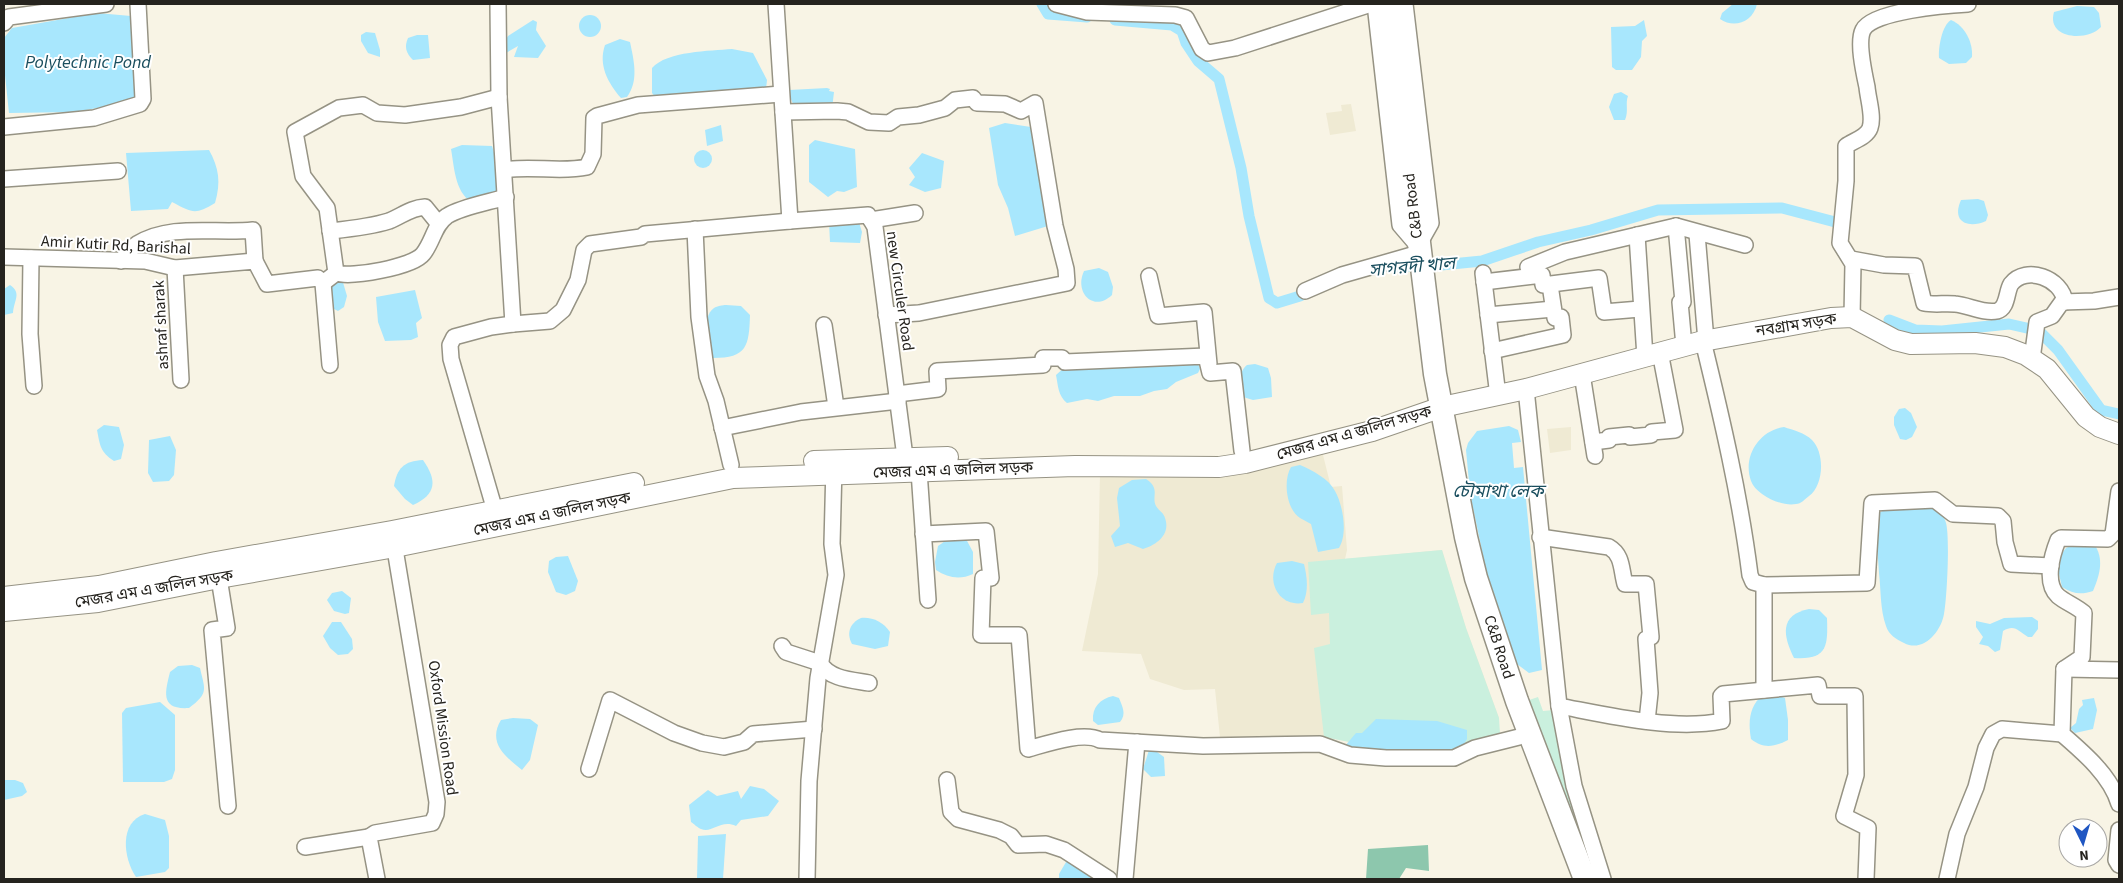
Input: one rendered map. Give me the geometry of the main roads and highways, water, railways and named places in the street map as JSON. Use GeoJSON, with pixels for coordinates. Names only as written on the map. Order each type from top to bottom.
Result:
{"type":"FeatureCollection","features":[{"type":"Feature","properties":{"kind":"highway","name":"C&B Road"},"geometry":{"type":"LineString","coordinates":[[1390,4],[1423,287],[1442,407],[1476,578],[1517,700],[1585,879]]}},
{"type":"Feature","properties":{"kind":"highway","name":"C&B Road"},"geometry":{"type":"LineString","coordinates":[[1442,407],[1454,538],[1465,583],[1519,737],[1572,879]]}},
{"type":"Feature","properties":{"kind":"main road","name":"নবগ্রাম সড়ক"},"geometry":{"type":"LineString","coordinates":[[1442,407],[1526,389],[1698,343],[1805,321],[1852,317],[1895,340],[1911,344],[1975,343],[2005,347],[2032,359],[2047,369],[2086,417],[2100,427],[2119,434]]}},
{"type":"Feature","properties":{"kind":"main road","name":"মেজর এম এ জলিল সড়ক"},"geometry":{"type":"LineString","coordinates":[[4,611],[98,602],[219,578],[730,465],[834,467],[1206,454],[1242,451],[1409,408],[1442,407]]}},
{"type":"Feature","properties":{"kind":"main road","name":"মেজর এম এ জলিল সড়ক"},"geometry":{"type":"LineString","coordinates":[[912,464],[1219,466],[1245,463],[1372,431],[1442,407]]}},
{"type":"Feature","properties":{"kind":"main road","name":"মেজর এম এ জলিল সড়ক"},"geometry":{"type":"LineString","coordinates":[[497,517],[733,478],[834,467]]}},
{"type":"Feature","properties":{"kind":"main road","name":"মেজর এম এ জলিল সড়ক"},"geometry":{"type":"LineString","coordinates":[[4,597],[99,586],[216,562],[394,539]]}},
{"type":"Feature","properties":{"kind":"water"},"geometry":{"type":"Polygon","coordinates":[[[1733,4],[1757,4],[1752,15],[1742,22],[1731,23],[1720,19],[1722,13],[1733,4]]]}},
{"type":"Feature","properties":{"kind":"water"},"geometry":{"type":"Polygon","coordinates":[[[2077,6],[2094,7],[2099,13],[2101,27],[2095,32],[2078,36],[2062,33],[2056,28],[2053,21],[2054,12],[2077,6]]]}},
{"type":"Feature","properties":{"kind":"water","name":"Polytechnic Pond"},"geometry":{"type":"Polygon","coordinates":[[[97,13],[131,16],[138,97],[130,102],[75,112],[9,113],[4,66],[4,38],[12,28],[97,13]]]}},
{"type":"Feature","properties":{"kind":"water"},"geometry":{"type":"Polygon","coordinates":[[[590,15],[598,18],[601,26],[598,34],[590,37],[582,34],[579,26],[582,18],[590,15]]]}},
{"type":"Feature","properties":{"kind":"water"},"geometry":{"type":"Polygon","coordinates":[[[533,20],[537,22],[536,30],[546,46],[538,58],[514,57],[518,46],[506,53],[504,43],[508,36],[533,20]]]}},
{"type":"Feature","properties":{"kind":"water"},"geometry":{"type":"Polygon","coordinates":[[[1644,20],[1647,36],[1642,41],[1641,57],[1632,70],[1616,70],[1612,67],[1611,27],[1635,26],[1644,20]]]}},
{"type":"Feature","properties":{"kind":"water"},"geometry":{"type":"Polygon","coordinates":[[[1951,20],[1964,30],[1969,40],[1972,57],[1966,63],[1949,64],[1939,58],[1943,32],[1951,20]]]}},
{"type":"Feature","properties":{"kind":"water"},"geometry":{"type":"Polygon","coordinates":[[[366,32],[375,33],[380,57],[368,53],[361,41],[361,35],[366,32]]]}},
{"type":"Feature","properties":{"kind":"water"},"geometry":{"type":"Polygon","coordinates":[[[417,35],[428,35],[430,58],[413,60],[406,50],[408,38],[417,35]]]}},
{"type":"Feature","properties":{"kind":"water"},"geometry":{"type":"Polygon","coordinates":[[[620,39],[630,42],[634,71],[631,91],[627,97],[621,98],[608,80],[603,60],[605,45],[620,39]]]}},
{"type":"Feature","properties":{"kind":"water"},"geometry":{"type":"Polygon","coordinates":[[[732,49],[753,53],[767,80],[766,89],[656,98],[652,93],[652,68],[659,62],[689,53],[732,49]]]}},
{"type":"Feature","properties":{"kind":"water"},"geometry":{"type":"Polygon","coordinates":[[[830,89],[829,91],[834,92],[832,109],[793,104],[791,99],[786,97],[789,90],[830,89]]]}},
{"type":"Feature","properties":{"kind":"water"},"geometry":{"type":"Polygon","coordinates":[[[1621,92],[1628,96],[1626,117],[1625,120],[1614,120],[1609,107],[1614,94],[1621,92]]]}},
{"type":"Feature","properties":{"kind":"water"},"geometry":{"type":"Polygon","coordinates":[[[1005,123],[1031,127],[1045,196],[1048,226],[1015,236],[1008,208],[998,185],[989,128],[1005,123]]]}},
{"type":"Feature","properties":{"kind":"water"},"geometry":{"type":"Polygon","coordinates":[[[721,125],[723,141],[707,146],[705,130],[721,125]]]}},
{"type":"Feature","properties":{"kind":"water"},"geometry":{"type":"Polygon","coordinates":[[[815,140],[855,149],[857,187],[844,192],[837,191],[828,197],[809,182],[809,145],[815,140]]]}},
{"type":"Feature","properties":{"kind":"water"},"geometry":{"type":"Polygon","coordinates":[[[462,145],[492,146],[497,162],[498,193],[471,201],[462,192],[456,178],[451,149],[462,145]]]}},
{"type":"Feature","properties":{"kind":"water"},"geometry":{"type":"Polygon","coordinates":[[[209,150],[218,175],[215,203],[198,211],[190,210],[172,202],[168,209],[131,211],[126,153],[209,150]]]}},
{"type":"Feature","properties":{"kind":"water"},"geometry":{"type":"Polygon","coordinates":[[[699,150],[707,150],[712,155],[710,166],[699,168],[694,163],[694,155],[699,150]]]}},
{"type":"Feature","properties":{"kind":"water"},"geometry":{"type":"Polygon","coordinates":[[[922,153],[944,161],[941,188],[925,192],[909,185],[915,177],[909,168],[922,153]]]}},
{"type":"Feature","properties":{"kind":"water"},"geometry":{"type":"Polygon","coordinates":[[[1978,199],[1984,201],[1988,215],[1986,221],[1973,224],[1963,222],[1958,214],[1961,200],[1978,199]]]}},
{"type":"Feature","properties":{"kind":"water"},"geometry":{"type":"Polygon","coordinates":[[[858,219],[862,232],[860,243],[830,242],[829,222],[858,219]]]}},
{"type":"Feature","properties":{"kind":"water"},"geometry":{"type":"Polygon","coordinates":[[[1099,268],[1108,272],[1113,287],[1112,295],[1098,302],[1087,298],[1081,286],[1084,271],[1099,268]]]}},
{"type":"Feature","properties":{"kind":"water"},"geometry":{"type":"Polygon","coordinates":[[[333,279],[342,279],[347,296],[344,307],[338,311],[328,306],[325,297],[333,279]]]}},
{"type":"Feature","properties":{"kind":"water"},"geometry":{"type":"Polygon","coordinates":[[[10,285],[16,291],[13,313],[4,315],[4,289],[10,285]]]}},
{"type":"Feature","properties":{"kind":"water"},"geometry":{"type":"Polygon","coordinates":[[[415,290],[422,318],[416,323],[418,337],[411,340],[385,341],[378,322],[376,297],[415,290]]]}},
{"type":"Feature","properties":{"kind":"water"},"geometry":{"type":"Polygon","coordinates":[[[726,305],[741,306],[750,315],[749,335],[744,348],[739,353],[733,356],[713,358],[708,347],[707,318],[714,308],[726,305]]]}},
{"type":"Feature","properties":{"kind":"water"},"geometry":{"type":"Polygon","coordinates":[[[1197,361],[1200,369],[1198,373],[1176,382],[1167,389],[1140,396],[1114,396],[1098,401],[1087,399],[1067,403],[1060,394],[1056,375],[1065,367],[1197,361]]]}},
{"type":"Feature","properties":{"kind":"water"},"geometry":{"type":"Polygon","coordinates":[[[1255,364],[1268,368],[1271,378],[1272,397],[1253,400],[1243,397],[1240,380],[1242,372],[1247,365],[1255,364]]]}},
{"type":"Feature","properties":{"kind":"water"},"geometry":{"type":"Polygon","coordinates":[[[1905,408],[1911,413],[1917,427],[1912,437],[1906,440],[1900,439],[1894,425],[1894,417],[1899,409],[1905,408]]]}},
{"type":"Feature","properties":{"kind":"water"},"geometry":{"type":"Polygon","coordinates":[[[104,425],[119,427],[124,445],[121,459],[114,461],[101,448],[97,430],[104,425]]]}},
{"type":"Feature","properties":{"kind":"water","name":"চৌমাথা লেক"},"geometry":{"type":"Polygon","coordinates":[[[1509,426],[1518,430],[1521,442],[1512,443],[1514,468],[1523,467],[1542,670],[1529,673],[1517,664],[1486,570],[1470,493],[1466,450],[1468,443],[1477,431],[1509,426]]]}},
{"type":"Feature","properties":{"kind":"water"},"geometry":{"type":"Polygon","coordinates":[[[1784,427],[1812,440],[1821,461],[1818,484],[1809,496],[1798,504],[1784,504],[1770,499],[1754,486],[1749,472],[1749,462],[1755,446],[1767,433],[1784,427]]]}},
{"type":"Feature","properties":{"kind":"water"},"geometry":{"type":"Polygon","coordinates":[[[170,436],[176,450],[174,475],[169,481],[153,482],[148,473],[149,440],[170,436]]]}},
{"type":"Feature","properties":{"kind":"water"},"geometry":{"type":"Polygon","coordinates":[[[423,460],[431,474],[432,486],[427,496],[413,505],[394,486],[395,480],[399,470],[406,464],[423,460]]]}},
{"type":"Feature","properties":{"kind":"water"},"geometry":{"type":"Polygon","coordinates":[[[1300,465],[1315,472],[1324,479],[1338,497],[1344,528],[1339,548],[1318,552],[1311,524],[1295,514],[1292,508],[1287,494],[1287,479],[1291,467],[1300,465]]]}},
{"type":"Feature","properties":{"kind":"water"},"geometry":{"type":"Polygon","coordinates":[[[1146,479],[1153,486],[1156,506],[1165,518],[1166,529],[1164,534],[1153,545],[1143,549],[1128,543],[1115,547],[1111,536],[1120,526],[1117,498],[1119,488],[1132,480],[1146,479]]]}},
{"type":"Feature","properties":{"kind":"water"},"geometry":{"type":"Polygon","coordinates":[[[1923,506],[1940,513],[1945,519],[1948,554],[1946,595],[1944,614],[1935,634],[1924,643],[1911,645],[1891,634],[1884,620],[1874,519],[1876,514],[1885,510],[1923,506]]]}},
{"type":"Feature","properties":{"kind":"water"},"geometry":{"type":"Polygon","coordinates":[[[948,539],[966,539],[973,552],[973,574],[954,577],[936,570],[935,562],[938,546],[948,539]]]}},
{"type":"Feature","properties":{"kind":"water"},"geometry":{"type":"Polygon","coordinates":[[[2075,544],[2096,547],[2100,558],[2100,569],[2093,591],[2077,593],[2062,587],[2056,561],[2066,548],[2075,544]]]}},
{"type":"Feature","properties":{"kind":"water"},"geometry":{"type":"Polygon","coordinates":[[[568,556],[578,581],[575,591],[566,595],[556,592],[548,572],[549,561],[556,557],[568,556]]]}},
{"type":"Feature","properties":{"kind":"water"},"geometry":{"type":"Polygon","coordinates":[[[1292,561],[1304,564],[1307,584],[1303,603],[1288,601],[1277,592],[1274,586],[1273,578],[1277,563],[1292,561]]]}},
{"type":"Feature","properties":{"kind":"water"},"geometry":{"type":"Polygon","coordinates":[[[342,591],[351,598],[349,613],[345,614],[334,611],[327,600],[332,593],[342,591]]]}},
{"type":"Feature","properties":{"kind":"water"},"geometry":{"type":"Polygon","coordinates":[[[1809,609],[1819,610],[1827,618],[1826,644],[1819,654],[1813,657],[1794,658],[1787,642],[1786,628],[1788,621],[1799,612],[1809,609]]]}},
{"type":"Feature","properties":{"kind":"water"},"geometry":{"type":"Polygon","coordinates":[[[2032,617],[2038,621],[2038,629],[2032,637],[2028,637],[2011,628],[2003,631],[2000,650],[1995,652],[1988,646],[1979,644],[1983,637],[1976,627],[1976,621],[1990,624],[2004,618],[2032,617]]]}},
{"type":"Feature","properties":{"kind":"water"},"geometry":{"type":"Polygon","coordinates":[[[861,618],[874,619],[887,628],[890,632],[888,646],[875,649],[852,644],[849,636],[850,629],[861,618]]]}},
{"type":"Feature","properties":{"kind":"water"},"geometry":{"type":"Polygon","coordinates":[[[332,622],[341,622],[352,639],[353,649],[348,654],[338,655],[330,648],[323,636],[332,622]]]}},
{"type":"Feature","properties":{"kind":"water"},"geometry":{"type":"Polygon","coordinates":[[[192,665],[200,668],[204,686],[203,695],[189,708],[173,706],[169,703],[166,693],[170,672],[178,666],[192,665]]]}},
{"type":"Feature","properties":{"kind":"water"},"geometry":{"type":"Polygon","coordinates":[[[1763,695],[1776,695],[1785,698],[1788,740],[1764,746],[1751,739],[1752,709],[1763,695]]]}},
{"type":"Feature","properties":{"kind":"water"},"geometry":{"type":"Polygon","coordinates":[[[1113,696],[1119,698],[1124,713],[1122,719],[1120,722],[1098,725],[1093,721],[1095,708],[1104,699],[1113,696]]]}},
{"type":"Feature","properties":{"kind":"water"},"geometry":{"type":"Polygon","coordinates":[[[2094,698],[2097,710],[2093,729],[2075,733],[2070,728],[2076,723],[2079,709],[2083,705],[2082,700],[2094,698]]]}},
{"type":"Feature","properties":{"kind":"water"},"geometry":{"type":"Polygon","coordinates":[[[160,702],[175,715],[175,770],[172,779],[164,782],[123,782],[122,713],[126,708],[160,702]]]}},
{"type":"Feature","properties":{"kind":"water"},"geometry":{"type":"Polygon","coordinates":[[[513,718],[530,719],[538,725],[530,760],[522,770],[505,755],[497,742],[497,728],[501,720],[513,718]]]}},
{"type":"Feature","properties":{"kind":"water"},"geometry":{"type":"Polygon","coordinates":[[[1376,719],[1437,721],[1467,730],[1467,739],[1462,747],[1420,752],[1350,749],[1345,746],[1356,733],[1362,733],[1376,719]]]}},
{"type":"Feature","properties":{"kind":"water"},"geometry":{"type":"Polygon","coordinates":[[[1150,747],[1164,757],[1165,776],[1151,777],[1143,769],[1150,747]]]}},
{"type":"Feature","properties":{"kind":"water"},"geometry":{"type":"Polygon","coordinates":[[[4,780],[15,780],[23,783],[27,792],[22,796],[4,800],[4,780]]]}},
{"type":"Feature","properties":{"kind":"water"},"geometry":{"type":"Polygon","coordinates":[[[750,786],[764,789],[779,801],[768,816],[741,820],[736,826],[725,824],[709,830],[700,828],[691,822],[689,805],[708,790],[717,796],[738,791],[741,799],[750,786]]]}},
{"type":"Feature","properties":{"kind":"water"},"geometry":{"type":"Polygon","coordinates":[[[145,814],[165,820],[169,836],[169,868],[165,872],[136,877],[126,851],[127,832],[137,818],[145,814]]]}},
{"type":"Feature","properties":{"kind":"water"},"geometry":{"type":"Polygon","coordinates":[[[726,834],[723,879],[697,879],[698,836],[726,834]]]}},
{"type":"Feature","properties":{"kind":"water"},"geometry":{"type":"Polygon","coordinates":[[[1069,857],[1095,876],[1093,879],[1059,879],[1059,874],[1069,857]]]}},
{"type":"Feature","properties":{"kind":"waterway","name":"সাগরদী খাল"},"geometry":{"type":"LineString","coordinates":[[1042,4],[1048,14],[1087,17]]}},
{"type":"Feature","properties":{"kind":"waterway","name":"সাগরদী খাল"},"geometry":{"type":"LineString","coordinates":[[1115,20],[1172,25],[1182,31],[1186,43],[1198,61],[1219,79],[1241,168],[1249,216],[1269,298],[1277,303],[1300,296],[1313,288]]}},
{"type":"Feature","properties":{"kind":"waterway","name":"সাগরদী খাল"},"geometry":{"type":"LineString","coordinates":[[1385,266],[1431,266],[1482,261],[1538,242],[1591,230],[1658,210],[1782,208],[1839,223]]}},
{"type":"Feature","properties":{"kind":"waterway"},"geometry":{"type":"LineString","coordinates":[[1889,320],[1915,330],[1942,331],[2009,324],[2031,329]]}},
{"type":"Feature","properties":{"kind":"waterway"},"geometry":{"type":"LineString","coordinates":[[2039,331],[2058,350],[2101,410],[2119,414]]}}]}
